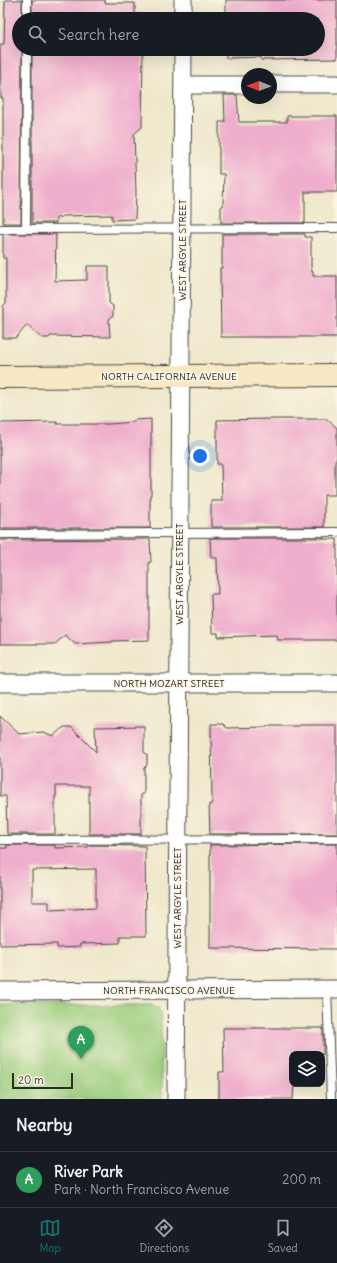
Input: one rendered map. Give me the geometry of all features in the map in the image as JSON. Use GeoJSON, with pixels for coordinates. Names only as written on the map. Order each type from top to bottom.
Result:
{"type":"FeatureCollection","features":[{"type":"Feature","properties":{"kind":"main road","name":"NORTH CALIFORNIA AVENUE"},"geometry":{"type":"LineString","coordinates":[[0,377],[337,375]]}},
{"type":"Feature","properties":{"kind":"street"},"geometry":{"type":"LineString","coordinates":[[183,0],[183,12]]}},
{"type":"Feature","properties":{"kind":"street","name":"WEST ARGYLE STREET"},"geometry":{"type":"LineString","coordinates":[[176,1099],[183,56]]}},
{"type":"Feature","properties":{"kind":"street"},"geometry":{"type":"LineString","coordinates":[[183,85],[241,84]]}},
{"type":"Feature","properties":{"kind":"street"},"geometry":{"type":"LineString","coordinates":[[277,84],[337,84]]}},
{"type":"Feature","properties":{"kind":"street","name":"NORTH MOZART STREET"},"geometry":{"type":"LineString","coordinates":[[0,683],[337,682]]}},
{"type":"Feature","properties":{"kind":"street","name":"NORTH FRANCISCO AVENUE"},"geometry":{"type":"LineString","coordinates":[[0,991],[332,989]]}},
{"type":"Feature","properties":{"kind":"lane"},"geometry":{"type":"LineString","coordinates":[[27,0],[27,12]]}},
{"type":"Feature","properties":{"kind":"lane"},"geometry":{"type":"LineString","coordinates":[[26,229],[27,56]]}},
{"type":"Feature","properties":{"kind":"lane"},"geometry":{"type":"LineString","coordinates":[[0,229],[337,228]]}},
{"type":"Feature","properties":{"kind":"lane"},"geometry":{"type":"LineString","coordinates":[[0,534],[337,532]]}},
{"type":"Feature","properties":{"kind":"lane"},"geometry":{"type":"LineString","coordinates":[[0,840],[337,839]]}},
{"type":"Feature","properties":{"kind":"lane"},"geometry":{"type":"LineString","coordinates":[[331,1099],[332,989]]}},
{"type":"Feature","properties":{"kind":"green space"},"geometry":{"type":"Polygon","coordinates":[[[0,1005],[153,1005],[157,1007],[161,1013],[162,1099],[0,1099],[0,1005]]]}},
{"type":"Feature","properties":{"kind":"building"},"geometry":{"type":"Polygon","coordinates":[[[5,0],[22,0],[22,12],[12,12],[12,56],[22,56],[21,223],[3,223],[3,98],[1,98],[0,44],[4,44],[5,0]]]}},
{"type":"Feature","properties":{"kind":"building"},"geometry":{"type":"Polygon","coordinates":[[[32,0],[105,0],[105,3],[135,3],[135,12],[32,12],[32,0]]]}},
{"type":"Feature","properties":{"kind":"building"},"geometry":{"type":"Polygon","coordinates":[[[226,0],[337,0],[337,59],[261,60],[261,57],[226,58],[226,56],[325,56],[325,12],[226,12],[226,0]]]}},
{"type":"Feature","properties":{"kind":"building"},"geometry":{"type":"Polygon","coordinates":[[[32,56],[143,56],[142,127],[134,134],[136,193],[135,219],[112,220],[112,215],[62,216],[56,218],[56,223],[32,223],[32,56]]]}},
{"type":"Feature","properties":{"kind":"building"},"geometry":{"type":"Polygon","coordinates":[[[224,95],[237,95],[239,122],[287,122],[287,116],[337,116],[337,192],[305,192],[305,223],[221,223],[224,174],[219,174],[219,122],[225,122],[224,95]]]}},
{"type":"Feature","properties":{"kind":"building"},"geometry":{"type":"Polygon","coordinates":[[[3,234],[56,234],[55,281],[87,280],[87,266],[109,266],[109,303],[113,306],[113,316],[109,319],[110,337],[50,336],[49,338],[42,338],[27,325],[16,338],[3,338],[3,306],[6,303],[6,258],[3,258],[3,234]]]}},
{"type":"Feature","properties":{"kind":"building"},"geometry":{"type":"Polygon","coordinates":[[[222,234],[305,234],[305,237],[311,237],[311,271],[313,271],[313,276],[337,276],[337,337],[221,337],[220,268],[222,268],[222,234]]]}},
{"type":"Feature","properties":{"kind":"building"},"geometry":{"type":"Polygon","coordinates":[[[151,419],[150,528],[0,528],[0,423],[57,422],[57,424],[109,424],[151,419]]]}},
{"type":"Feature","properties":{"kind":"building"},"geometry":{"type":"Polygon","coordinates":[[[327,419],[337,428],[335,495],[324,495],[324,527],[211,527],[211,501],[222,501],[221,464],[217,464],[217,420],[327,419]]]}},
{"type":"Feature","properties":{"kind":"building"},"geometry":{"type":"Polygon","coordinates":[[[210,538],[337,539],[337,640],[278,640],[277,635],[218,637],[218,633],[212,633],[211,594],[218,594],[217,558],[211,558],[210,538]]]}},
{"type":"Feature","properties":{"kind":"building"},"geometry":{"type":"Polygon","coordinates":[[[150,539],[151,562],[149,562],[149,640],[75,644],[65,635],[55,644],[0,644],[0,540],[150,539]]]}},
{"type":"Feature","properties":{"kind":"building"},"geometry":{"type":"Polygon","coordinates":[[[0,716],[19,734],[44,732],[53,736],[64,727],[71,727],[96,752],[95,727],[144,726],[144,752],[147,755],[147,765],[144,768],[144,794],[141,794],[141,834],[89,834],[89,786],[56,786],[55,834],[7,834],[6,796],[0,796],[0,716]]]}},
{"type":"Feature","properties":{"kind":"building"},"geometry":{"type":"Polygon","coordinates":[[[211,724],[223,724],[227,728],[337,725],[337,834],[210,834],[209,804],[212,804],[211,724]]]}},
{"type":"Feature","properties":{"kind":"building"},"geometry":{"type":"Polygon","coordinates":[[[337,844],[337,949],[210,948],[210,845],[337,844]]]}},
{"type":"Feature","properties":{"kind":"building"},"geometry":{"type":"Polygon","coordinates":[[[7,845],[55,845],[55,848],[88,847],[88,845],[145,846],[146,936],[120,936],[120,943],[80,944],[80,947],[57,948],[57,944],[0,945],[0,848],[7,848],[7,845]],[[96,869],[32,870],[32,902],[49,902],[49,910],[96,908],[96,869]]]}},
{"type":"Feature","properties":{"kind":"building"},"geometry":{"type":"Polygon","coordinates":[[[223,1028],[323,1028],[323,1051],[289,1051],[289,1087],[294,1087],[293,1099],[219,1099],[219,1072],[224,1072],[223,1028]]]}},
{"type":"Feature","properties":{"kind":"place","name":"River Park"},"geometry":{"type":"Point","coordinates":[81,1059]}}]}
